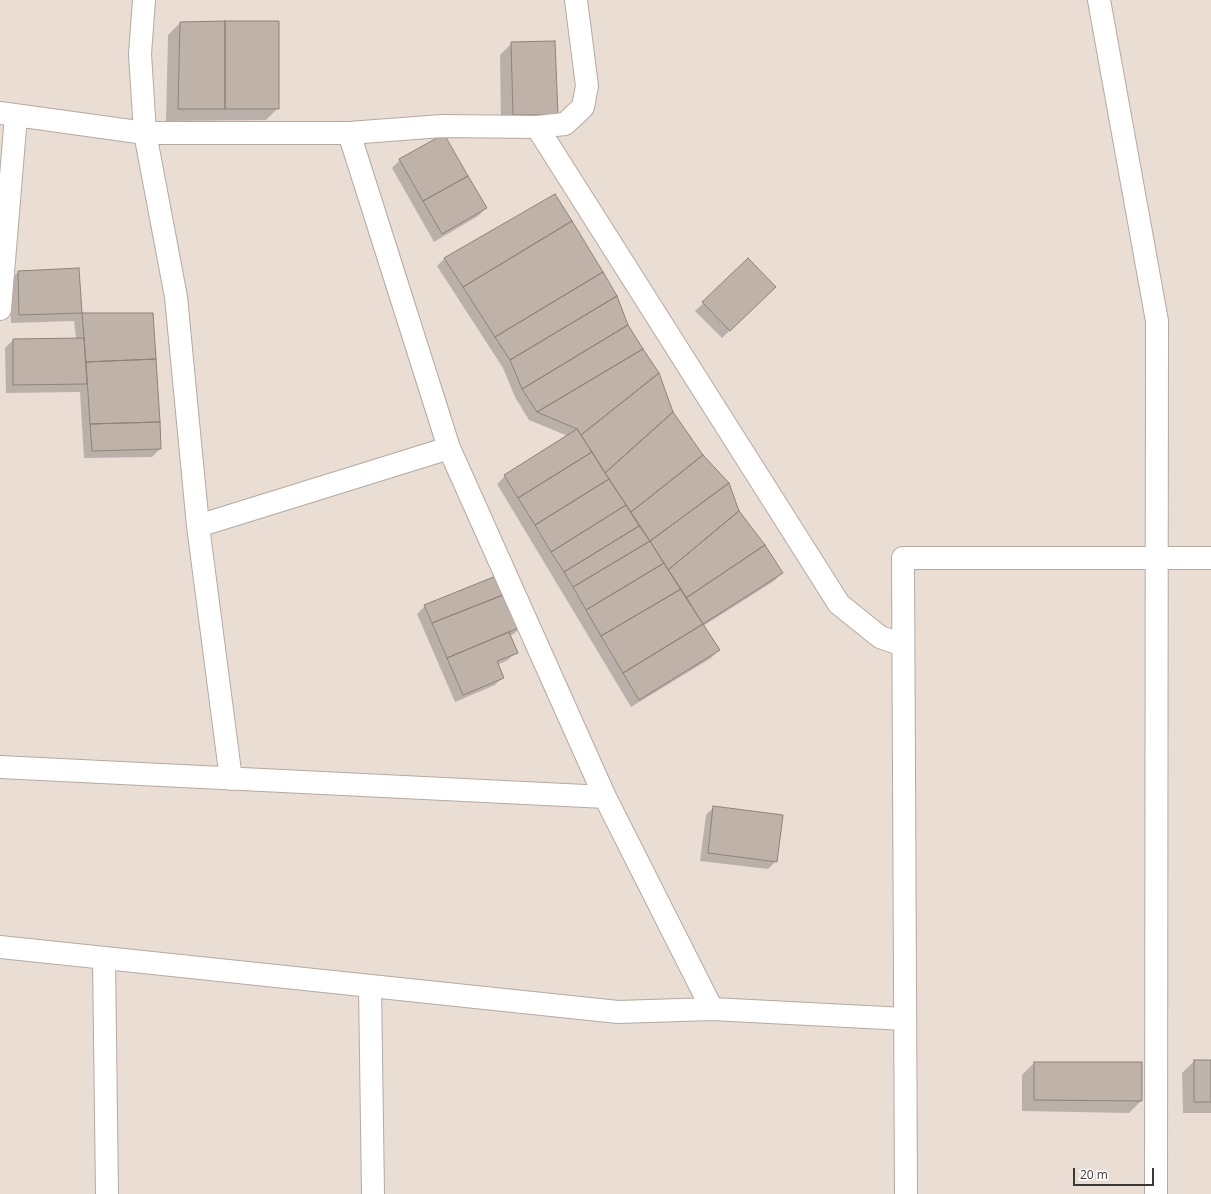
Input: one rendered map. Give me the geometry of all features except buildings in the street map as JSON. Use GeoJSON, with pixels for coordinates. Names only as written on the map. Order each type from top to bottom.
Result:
{"type":"FeatureCollection","features":[{"type":"Feature","properties":{"kind":"street"},"geometry":{"type":"LineString","coordinates":[[144,0],[140,54],[145,133],[176,297],[198,526],[231,779]]}},
{"type":"Feature","properties":{"kind":"street"},"geometry":{"type":"LineString","coordinates":[[0,309],[8,115],[145,133],[349,133],[442,126],[537,127],[566,124],[582,107],[587,86],[576,0]]}},
{"type":"Feature","properties":{"kind":"street"},"geometry":{"type":"LineString","coordinates":[[1099,0],[1157,322],[1156,1194]]}},
{"type":"Feature","properties":{"kind":"street"},"geometry":{"type":"LineString","coordinates":[[537,127],[839,604],[880,637],[903,646]]}},
{"type":"Feature","properties":{"kind":"street"},"geometry":{"type":"LineString","coordinates":[[349,133],[449,448],[605,797],[712,1009]]}},
{"type":"Feature","properties":{"kind":"street"},"geometry":{"type":"LineString","coordinates":[[198,526],[449,448]]}},
{"type":"Feature","properties":{"kind":"street"},"geometry":{"type":"LineString","coordinates":[[906,1194],[903,558],[1211,558]]}},
{"type":"Feature","properties":{"kind":"street"},"geometry":{"type":"LineString","coordinates":[[0,767],[605,797]]}},
{"type":"Feature","properties":{"kind":"street"},"geometry":{"type":"LineString","coordinates":[[0,947],[618,1012],[712,1009],[904,1019]]}},
{"type":"Feature","properties":{"kind":"street"},"geometry":{"type":"LineString","coordinates":[[104,958],[107,1194]]}},
{"type":"Feature","properties":{"kind":"street"},"geometry":{"type":"LineString","coordinates":[[370,986],[373,1194]]}}]}
